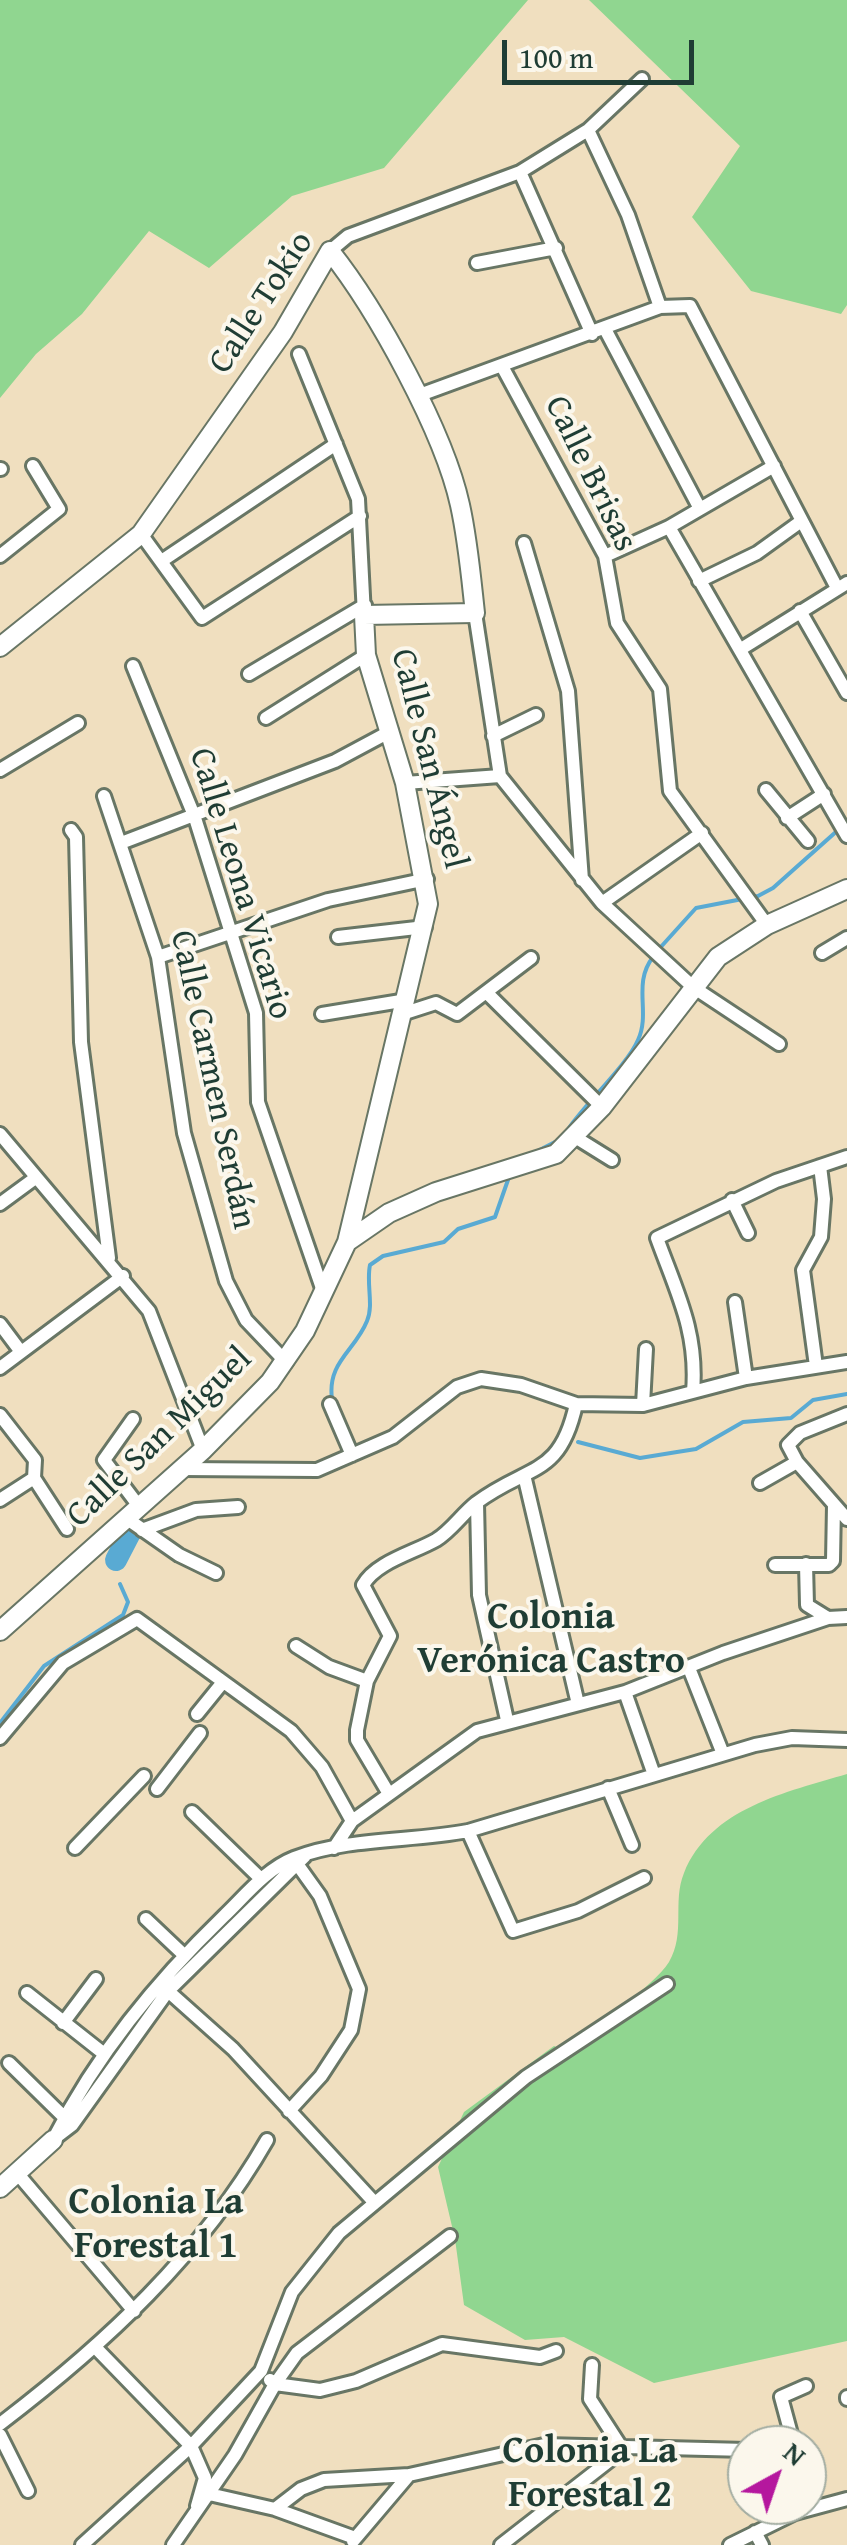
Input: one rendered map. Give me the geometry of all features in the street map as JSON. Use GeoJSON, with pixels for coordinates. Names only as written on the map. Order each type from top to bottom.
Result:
{"type":"FeatureCollection","features":[{"type":"Feature","properties":{"kind":"street","name":"Calle Tokio"},"geometry":{"type":"LineString","coordinates":[[0,647],[141,534],[283,332],[330,251],[348,236],[520,172],[588,130],[642,79]]}},
{"type":"Feature","properties":{"kind":"street"},"geometry":{"type":"LineString","coordinates":[[588,130],[628,215],[660,307]]}},
{"type":"Feature","properties":{"kind":"street"},"geometry":{"type":"LineString","coordinates":[[520,172],[598,331],[699,507]]}},
{"type":"Feature","properties":{"kind":"street"},"geometry":{"type":"LineString","coordinates":[[476,263],[556,248]]}},
{"type":"Feature","properties":{"kind":"street"},"geometry":{"type":"LineString","coordinates":[[330,251],[352,280],[417,396],[460,506],[500,776],[602,904],[693,987],[779,1044]]}},
{"type":"Feature","properties":{"kind":"street"},"geometry":{"type":"LineString","coordinates":[[417,396],[503,368],[660,307],[690,306],[800,522],[842,586],[741,649]]}},
{"type":"Feature","properties":{"kind":"street","name":"Calle San Ángel"},"geometry":{"type":"LineString","coordinates":[[299,354],[360,516],[366,655],[391,731],[427,880],[425,927],[346,1242]]}},
{"type":"Feature","properties":{"kind":"street","name":"Calle Brisas"},"geometry":{"type":"LineString","coordinates":[[503,368],[605,556],[617,623],[660,689],[670,791],[767,926]]}},
{"type":"Feature","properties":{"kind":"street"},"geometry":{"type":"LineString","coordinates":[[163,560],[336,444]]}},
{"type":"Feature","properties":{"kind":"street"},"geometry":{"type":"LineString","coordinates":[[0,556],[59,509],[34,466]]}},
{"type":"Feature","properties":{"kind":"street"},"geometry":{"type":"LineString","coordinates":[[605,556],[669,526],[774,466]]}},
{"type":"Feature","properties":{"kind":"street"},"geometry":{"type":"LineString","coordinates":[[141,534],[202,618],[360,516]]}},
{"type":"Feature","properties":{"kind":"street"},"geometry":{"type":"LineString","coordinates":[[700,581],[757,553],[800,522]]}},
{"type":"Feature","properties":{"kind":"street"},"geometry":{"type":"LineString","coordinates":[[669,526],[846,835]]}},
{"type":"Feature","properties":{"kind":"street"},"geometry":{"type":"LineString","coordinates":[[524,543],[568,691],[582,883]]}},
{"type":"Feature","properties":{"kind":"street"},"geometry":{"type":"LineString","coordinates":[[249,674],[364,610],[475,613]]}},
{"type":"Feature","properties":{"kind":"street"},"geometry":{"type":"LineString","coordinates":[[800,611],[847,693]]}},
{"type":"Feature","properties":{"kind":"street"},"geometry":{"type":"LineString","coordinates":[[266,718],[366,655]]}},
{"type":"Feature","properties":{"kind":"street","name":"Calle Leona Vicario"},"geometry":{"type":"LineString","coordinates":[[133,666],[196,818],[256,1013],[258,1102],[324,1294]]}},
{"type":"Feature","properties":{"kind":"street"},"geometry":{"type":"LineString","coordinates":[[493,736],[536,715]]}},
{"type":"Feature","properties":{"kind":"street"},"geometry":{"type":"LineString","coordinates":[[0,770],[78,722]]}},
{"type":"Feature","properties":{"kind":"street"},"geometry":{"type":"LineString","coordinates":[[121,843],[196,818],[335,760],[391,731]]}},
{"type":"Feature","properties":{"kind":"street"},"geometry":{"type":"LineString","coordinates":[[405,783],[500,776]]}},
{"type":"Feature","properties":{"kind":"street"},"geometry":{"type":"LineString","coordinates":[[766,790],[808,841]]}},
{"type":"Feature","properties":{"kind":"street"},"geometry":{"type":"LineString","coordinates":[[787,818],[824,794]]}},
{"type":"Feature","properties":{"kind":"street","name":"Calle Carmen Serdán"},"geometry":{"type":"LineString","coordinates":[[104,796],[158,957],[184,1133],[226,1281],[246,1320],[286,1362]]}},
{"type":"Feature","properties":{"kind":"street"},"geometry":{"type":"LineString","coordinates":[[71,830],[76,837],[80,1042],[109,1258]]}},
{"type":"Feature","properties":{"kind":"street"},"geometry":{"type":"LineString","coordinates":[[602,904],[702,833]]}},
{"type":"Feature","properties":{"kind":"street"},"geometry":{"type":"LineString","coordinates":[[158,957],[228,930],[328,900],[427,880]]}},
{"type":"Feature","properties":{"kind":"street"},"geometry":{"type":"LineString","coordinates":[[346,1242],[414,1202],[556,1154],[575,1137],[718,957],[767,926],[847,889]]}},
{"type":"Feature","properties":{"kind":"street"},"geometry":{"type":"LineString","coordinates":[[338,937],[425,927]]}},
{"type":"Feature","properties":{"kind":"street"},"geometry":{"type":"LineString","coordinates":[[822,953],[847,938]]}},
{"type":"Feature","properties":{"kind":"street"},"geometry":{"type":"LineString","coordinates":[[322,1014],[436,1003],[457,1014],[532,958]]}},
{"type":"Feature","properties":{"kind":"street"},"geometry":{"type":"LineString","coordinates":[[486,993],[600,1105]]}},
{"type":"Feature","properties":{"kind":"street"},"geometry":{"type":"LineString","coordinates":[[0,1134],[34,1179],[109,1258],[150,1311],[203,1450]]}},
{"type":"Feature","properties":{"kind":"street"},"geometry":{"type":"LineString","coordinates":[[575,1137],[612,1160]]}},
{"type":"Feature","properties":{"kind":"street"},"geometry":{"type":"LineString","coordinates":[[693,1392],[696,1354],[658,1238],[732,1200],[847,1157]]}},
{"type":"Feature","properties":{"kind":"street"},"geometry":{"type":"LineString","coordinates":[[816,1366],[803,1270],[821,1238],[824,1199],[820,1166]]}},
{"type":"Feature","properties":{"kind":"street"},"geometry":{"type":"LineString","coordinates":[[0,1204],[34,1179]]}},
{"type":"Feature","properties":{"kind":"street"},"geometry":{"type":"LineString","coordinates":[[732,1200],[748,1233]]}},
{"type":"Feature","properties":{"kind":"street","name":"Calle San Miguel"},"geometry":{"type":"LineString","coordinates":[[4,1621],[203,1450],[286,1362],[324,1294],[346,1242]]}},
{"type":"Feature","properties":{"kind":"street"},"geometry":{"type":"LineString","coordinates":[[0,1368],[123,1276]]}},
{"type":"Feature","properties":{"kind":"street"},"geometry":{"type":"LineString","coordinates":[[735,1302],[746,1378]]}},
{"type":"Feature","properties":{"kind":"street"},"geometry":{"type":"LineString","coordinates":[[0,1324],[21,1352]]}},
{"type":"Feature","properties":{"kind":"street"},"geometry":{"type":"LineString","coordinates":[[643,1405],[646,1349]]}},
{"type":"Feature","properties":{"kind":"street"},"geometry":{"type":"LineString","coordinates":[[182,1469],[306,1472],[393,1438],[469,1380],[520,1385],[576,1404],[643,1405],[746,1378],[847,1362]]}},
{"type":"Feature","properties":{"kind":"street"},"geometry":{"type":"LineString","coordinates":[[330,1404],[352,1455]]}},
{"type":"Feature","properties":{"kind":"street"},"geometry":{"type":"LineString","coordinates":[[389,1794],[356,1734],[367,1681],[390,1636],[364,1585],[390,1563],[440,1538],[477,1503],[564,1447],[576,1404]]}},
{"type":"Feature","properties":{"kind":"street"},"geometry":{"type":"LineString","coordinates":[[0,1415],[35,1460],[34,1478],[66,1529]]}},
{"type":"Feature","properties":{"kind":"street"},"geometry":{"type":"LineString","coordinates":[[133,1419],[104,1460],[132,1512],[142,1530],[216,1573]]}},
{"type":"Feature","properties":{"kind":"street"},"geometry":{"type":"LineString","coordinates":[[845,1420],[788,1440],[797,1462],[847,1519]]}},
{"type":"Feature","properties":{"kind":"street"},"geometry":{"type":"LineString","coordinates":[[760,1484],[797,1462]]}},
{"type":"Feature","properties":{"kind":"street"},"geometry":{"type":"LineString","coordinates":[[524,1476],[578,1704]]}},
{"type":"Feature","properties":{"kind":"street"},"geometry":{"type":"LineString","coordinates":[[0,1500],[34,1478]]}},
{"type":"Feature","properties":{"kind":"street"},"geometry":{"type":"LineString","coordinates":[[477,1503],[479,1595],[507,1720]]}},
{"type":"Feature","properties":{"kind":"street"},"geometry":{"type":"LineString","coordinates":[[775,1565],[822,1566],[832,1561],[834,1505]]}},
{"type":"Feature","properties":{"kind":"street"},"geometry":{"type":"LineString","coordinates":[[142,1530],[196,1510],[238,1506]]}},
{"type":"Feature","properties":{"kind":"street"},"geometry":{"type":"LineString","coordinates":[[806,1564],[807,1606],[828,1618]]}},
{"type":"Feature","properties":{"kind":"street"},"geometry":{"type":"LineString","coordinates":[[334,1848],[352,1821],[477,1731],[507,1720],[626,1692],[828,1618],[847,1617]]}},
{"type":"Feature","properties":{"kind":"street"},"geometry":{"type":"LineString","coordinates":[[0,1738],[63,1663],[137,1619],[290,1731],[322,1768],[352,1821]]}},
{"type":"Feature","properties":{"kind":"street"},"geometry":{"type":"LineString","coordinates":[[296,1646],[329,1667],[367,1681]]}},
{"type":"Feature","properties":{"kind":"street"},"geometry":{"type":"LineString","coordinates":[[689,1668],[722,1754]]}},
{"type":"Feature","properties":{"kind":"street"},"geometry":{"type":"LineString","coordinates":[[198,1714],[223,1682]]}},
{"type":"Feature","properties":{"kind":"street"},"geometry":{"type":"LineString","coordinates":[[626,1692],[652,1772]]}},
{"type":"Feature","properties":{"kind":"street"},"geometry":{"type":"LineString","coordinates":[[157,1789],[200,1733]]}},
{"type":"Feature","properties":{"kind":"street"},"geometry":{"type":"LineString","coordinates":[[68,2121],[104,2053],[262,1879],[299,1860],[334,1848],[468,1831],[652,1772],[792,1738],[847,1740]]}},
{"type":"Feature","properties":{"kind":"street"},"geometry":{"type":"LineString","coordinates":[[75,1848],[144,1776]]}},
{"type":"Feature","properties":{"kind":"street"},"geometry":{"type":"LineString","coordinates":[[608,1788],[632,1845]]}},
{"type":"Feature","properties":{"kind":"street"},"geometry":{"type":"LineString","coordinates":[[192,1812],[262,1879]]}},
{"type":"Feature","properties":{"kind":"street"},"geometry":{"type":"LineString","coordinates":[[468,1831],[512,1931],[578,1911],[644,1878]]}},
{"type":"Feature","properties":{"kind":"street"},"geometry":{"type":"LineString","coordinates":[[0,2188],[53,2140],[191,1958],[299,1860]]}},
{"type":"Feature","properties":{"kind":"street"},"geometry":{"type":"LineString","coordinates":[[288,2111],[321,2076],[352,2030],[358,1980],[299,1860]]}},
{"type":"Feature","properties":{"kind":"street"},"geometry":{"type":"LineString","coordinates":[[146,1920],[191,1958]]}},
{"type":"Feature","properties":{"kind":"street"},"geometry":{"type":"LineString","coordinates":[[63,2023],[96,1979]]}},
{"type":"Feature","properties":{"kind":"street"},"geometry":{"type":"LineString","coordinates":[[82,2545],[191,2446],[261,2371],[303,2274],[374,2202],[526,2076],[668,1984]]}},
{"type":"Feature","properties":{"kind":"street"},"geometry":{"type":"LineString","coordinates":[[168,1991],[234,2049],[374,2202]]}},
{"type":"Feature","properties":{"kind":"street"},"geometry":{"type":"LineString","coordinates":[[26,1994],[104,2053]]}},
{"type":"Feature","properties":{"kind":"street"},"geometry":{"type":"LineString","coordinates":[[9,2063],[68,2121]]}},
{"type":"Feature","properties":{"kind":"street"},"geometry":{"type":"LineString","coordinates":[[0,2424],[95,2348],[134,2311],[232,2201],[266,2140]]}},
{"type":"Feature","properties":{"kind":"street"},"geometry":{"type":"LineString","coordinates":[[17,2173],[134,2311]]}},
{"type":"Feature","properties":{"kind":"street"},"geometry":{"type":"LineString","coordinates":[[173,2545],[296,2353],[450,2236]]}},
{"type":"Feature","properties":{"kind":"street"},"geometry":{"type":"LineString","coordinates":[[261,2371],[275,2384],[320,2390],[356,2382],[442,2344],[540,2357],[556,2351]]}},
{"type":"Feature","properties":{"kind":"street"},"geometry":{"type":"LineString","coordinates":[[95,2348],[191,2446],[205,2478],[196,2512]]}},
{"type":"Feature","properties":{"kind":"street"},"geometry":{"type":"LineString","coordinates":[[592,2365],[590,2399],[624,2450]]}},
{"type":"Feature","properties":{"kind":"street"},"geometry":{"type":"LineString","coordinates":[[789,2425],[781,2396],[806,2386]]}},
{"type":"Feature","properties":{"kind":"street"},"geometry":{"type":"LineString","coordinates":[[0,2435],[28,2491]]}},
{"type":"Feature","properties":{"kind":"street"},"geometry":{"type":"LineString","coordinates":[[276,2509],[301,2489],[324,2480],[410,2475],[544,2445],[727,2450]]}},
{"type":"Feature","properties":{"kind":"street"},"geometry":{"type":"LineString","coordinates":[[501,2545],[624,2450]]}},
{"type":"Feature","properties":{"kind":"street"},"geometry":{"type":"LineString","coordinates":[[209,2494],[276,2509],[353,2542],[410,2475]]}},
{"type":"Feature","properties":{"kind":"street"},"geometry":{"type":"LineString","coordinates":[[730,2545],[766,2525]]}},
{"type":"Feature","properties":{"kind":"street"},"geometry":{"type":"LineString","coordinates":[[754,2532],[762,2545]]}},
{"type":"Feature","properties":{"kind":"green space"},"geometry":{"type":"Polygon","coordinates":[[[0,0],[528,0],[384,168],[292,196],[209,268],[149,231],[82,314],[36,354],[0,398],[0,0]]]}},
{"type":"Feature","properties":{"kind":"green space"},"geometry":{"type":"Polygon","coordinates":[[[589,0],[847,0],[847,305],[841,314],[751,291],[692,217],[740,146],[589,0]]]}},
{"type":"Feature","properties":{"kind":"green space"},"geometry":{"type":"Polygon","coordinates":[[[847,1774],[847,2341],[654,2383],[564,2337],[525,2340],[464,2305],[455,2239],[438,2167],[464,2112],[554,2046],[565,2051],[661,1972],[677,1940],[684,1873],[712,1833],[753,1806],[847,1774]]]}},
{"type":"Feature","properties":{"kind":"waterway"},"geometry":{"type":"LineString","coordinates":[[659,949],[696,908],[758,896],[773,888],[847,822]]}},
{"type":"Feature","properties":{"kind":"waterway"},"geometry":{"type":"LineString","coordinates":[[569,1128],[638,1040],[643,1019],[642,988],[653,957]]}},
{"type":"Feature","properties":{"kind":"waterway"},"geometry":{"type":"LineString","coordinates":[[524,1158],[555,1142]]}},
{"type":"Feature","properties":{"kind":"waterway"},"geometry":{"type":"LineString","coordinates":[[332,1399],[334,1375],[369,1315],[370,1265],[383,1256],[444,1242],[458,1229],[495,1217],[509,1177]]}},
{"type":"Feature","properties":{"kind":"waterway"},"geometry":{"type":"LineString","coordinates":[[578,1442],[640,1458],[696,1449],[743,1422],[791,1418],[813,1400],[847,1394]]}},
{"type":"Feature","properties":{"kind":"waterway"},"geometry":{"type":"LineString","coordinates":[[116,1560],[130,1533]]}},
{"type":"Feature","properties":{"kind":"waterway"},"geometry":{"type":"LineString","coordinates":[[0,1723],[44,1666],[123,1615],[128,1602],[120,1584]]}},
{"type":"Feature","properties":{"kind":"district","name":"Colonia Verónica Castro"},"geometry":{"type":"Point","coordinates":[551,1640]}},
{"type":"Feature","properties":{"kind":"district","name":"Colonia La Forestal 1"},"geometry":{"type":"Point","coordinates":[156,2225]}},
{"type":"Feature","properties":{"kind":"district","name":"Colonia La Forestal 2"},"geometry":{"type":"Point","coordinates":[590,2474]}}]}
